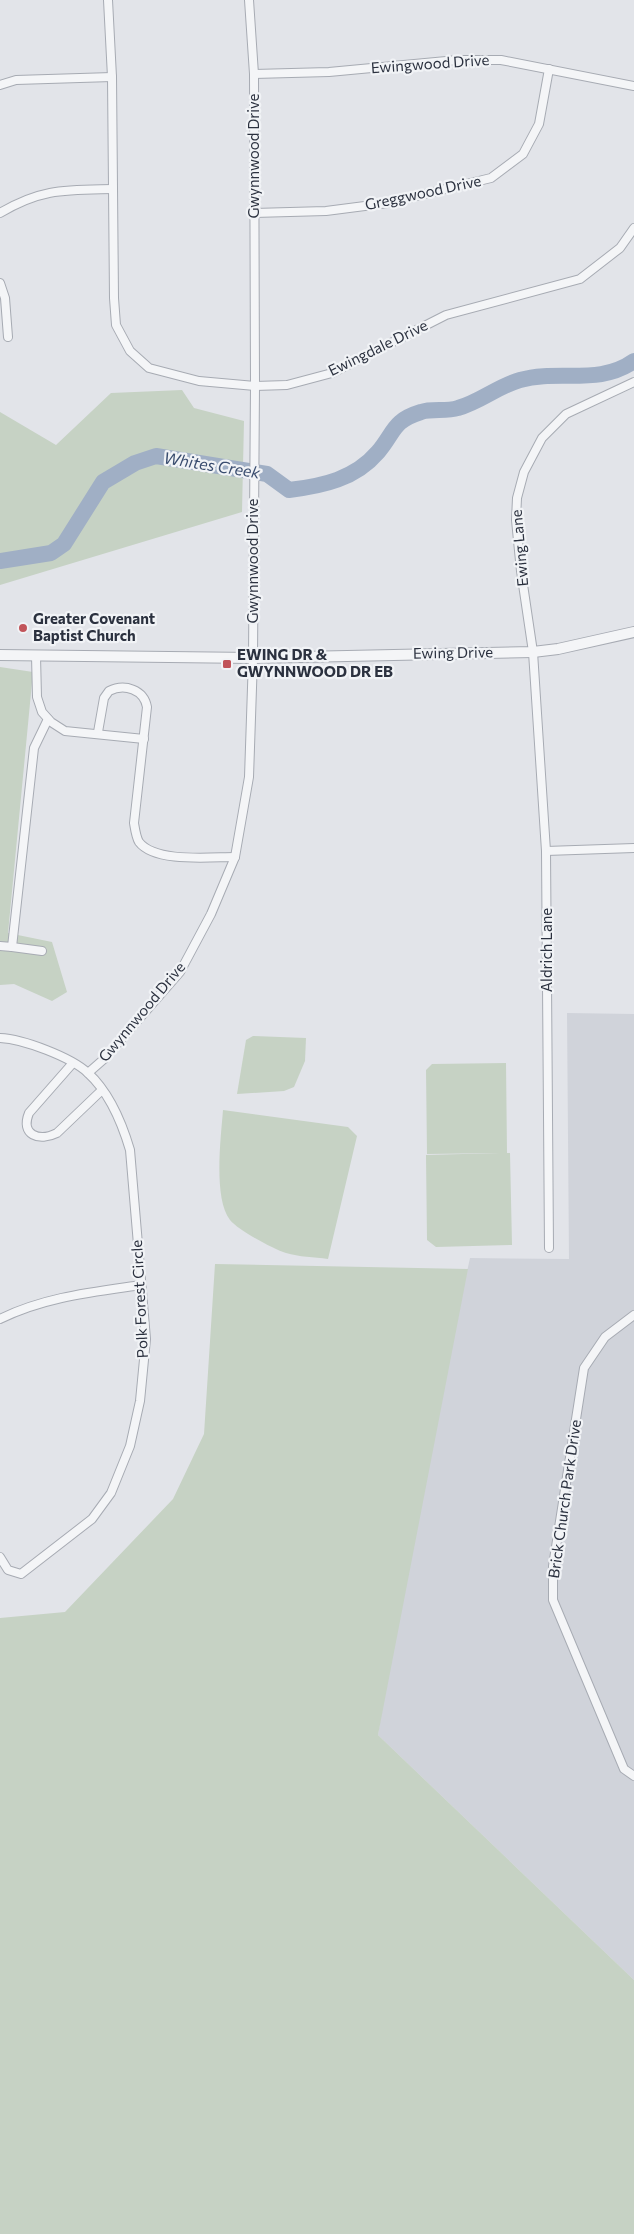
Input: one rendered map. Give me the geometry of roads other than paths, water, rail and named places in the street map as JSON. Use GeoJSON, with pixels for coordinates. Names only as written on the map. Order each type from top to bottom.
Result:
{"type":"FeatureCollection","features":[{"type":"Feature","properties":{"kind":"street","name":"Ewingdale Drive"},"geometry":{"type":"LineString","coordinates":[[108,0],[112,77],[114,298],[116,325],[130,351],[149,368],[198,381],[255,386],[287,385],[332,373],[446,315],[580,279],[620,248],[634,228]]}},
{"type":"Feature","properties":{"kind":"street","name":"Gwynnwood Drive"},"geometry":{"type":"LineString","coordinates":[[88,1073],[104,1059],[180,972],[211,914],[235,857],[249,777],[255,386],[254,74],[249,0]]}},
{"type":"Feature","properties":{"kind":"street","name":"Ewingwood Drive"},"geometry":{"type":"LineString","coordinates":[[254,74],[329,72],[457,60],[501,60],[634,86]]}},
{"type":"Feature","properties":{"kind":"street","name":"Greggwood Drive"},"geometry":{"type":"LineString","coordinates":[[254,213],[326,211],[388,203],[491,178],[523,154],[539,124],[549,69]]}},
{"type":"Feature","properties":{"kind":"street"},"geometry":{"type":"LineString","coordinates":[[0,85],[16,80],[112,77]]}},
{"type":"Feature","properties":{"kind":"street"},"geometry":{"type":"LineString","coordinates":[[0,213],[22,200],[54,191],[113,189]]}},
{"type":"Feature","properties":{"kind":"street"},"geometry":{"type":"LineString","coordinates":[[0,283],[5,298],[8,337]]}},
{"type":"Feature","properties":{"kind":"street","name":"Ewing Lane"},"geometry":{"type":"LineString","coordinates":[[533,652],[520,571],[516,520],[517,498],[524,472],[542,438],[566,414],[634,382]]}},
{"type":"Feature","properties":{"kind":"street","name":"Ewing Drive"},"geometry":{"type":"LineString","coordinates":[[0,655],[252,658],[533,652],[566,648],[634,632]]}},
{"type":"Feature","properties":{"kind":"street","name":"Aldrich Lane"},"geometry":{"type":"LineString","coordinates":[[533,652],[546,851],[548,1248]]}},
{"type":"Feature","properties":{"kind":"street"},"geometry":{"type":"LineString","coordinates":[[36,656],[37,697],[42,712],[48,719],[65,730],[98,732],[144,739]]}},
{"type":"Feature","properties":{"kind":"street"},"geometry":{"type":"LineString","coordinates":[[98,732],[104,698],[110,691],[115,688],[125,688],[139,692],[146,698],[147,708],[134,823],[138,840],[144,847],[169,857],[235,857]]}},
{"type":"Feature","properties":{"kind":"street"},"geometry":{"type":"LineString","coordinates":[[12,947],[34,748],[48,719]]}},
{"type":"Feature","properties":{"kind":"street"},"geometry":{"type":"LineString","coordinates":[[546,851],[634,848]]}},
{"type":"Feature","properties":{"kind":"street"},"geometry":{"type":"LineString","coordinates":[[0,946],[42,951]]}},
{"type":"Feature","properties":{"kind":"street","name":"Polk Forest Circle"},"geometry":{"type":"LineString","coordinates":[[0,1038],[29,1043],[88,1073],[102,1090],[122,1124],[130,1150],[146,1339],[140,1401],[130,1446],[111,1493],[92,1520],[42,1560],[21,1574],[8,1570],[0,1557]]}},
{"type":"Feature","properties":{"kind":"street"},"geometry":{"type":"LineString","coordinates":[[72,1064],[29,1113],[26,1127],[31,1134],[38,1138],[48,1138],[57,1133],[102,1090]]}},
{"type":"Feature","properties":{"kind":"street"},"geometry":{"type":"LineString","coordinates":[[0,1319],[59,1298],[141,1285]]}},
{"type":"Feature","properties":{"kind":"street","name":"Brick Church Park Drive"},"geometry":{"type":"LineString","coordinates":[[634,1315],[605,1337],[584,1368],[553,1566],[553,1600],[624,1769],[634,1776]]}},
{"type":"Feature","properties":{"kind":"waterway","name":"Whites Creek"},"geometry":{"type":"LineString","coordinates":[[0,561],[51,553],[64,544],[103,482],[135,463],[156,456],[267,474],[289,490],[314,486],[338,480],[359,469],[378,452],[399,423],[412,415],[425,411],[458,408],[520,380],[535,377],[607,373],[621,369],[634,361]]}},
{"type":"Feature","properties":{"kind":"place","name":"Greater Covenant Baptist Church"},"geometry":{"type":"Point","coordinates":[23,628]}},
{"type":"Feature","properties":{"kind":"place","name":"EWING DR & GWYNNWOOD DR EB"},"geometry":{"type":"Point","coordinates":[227,664]}}]}
